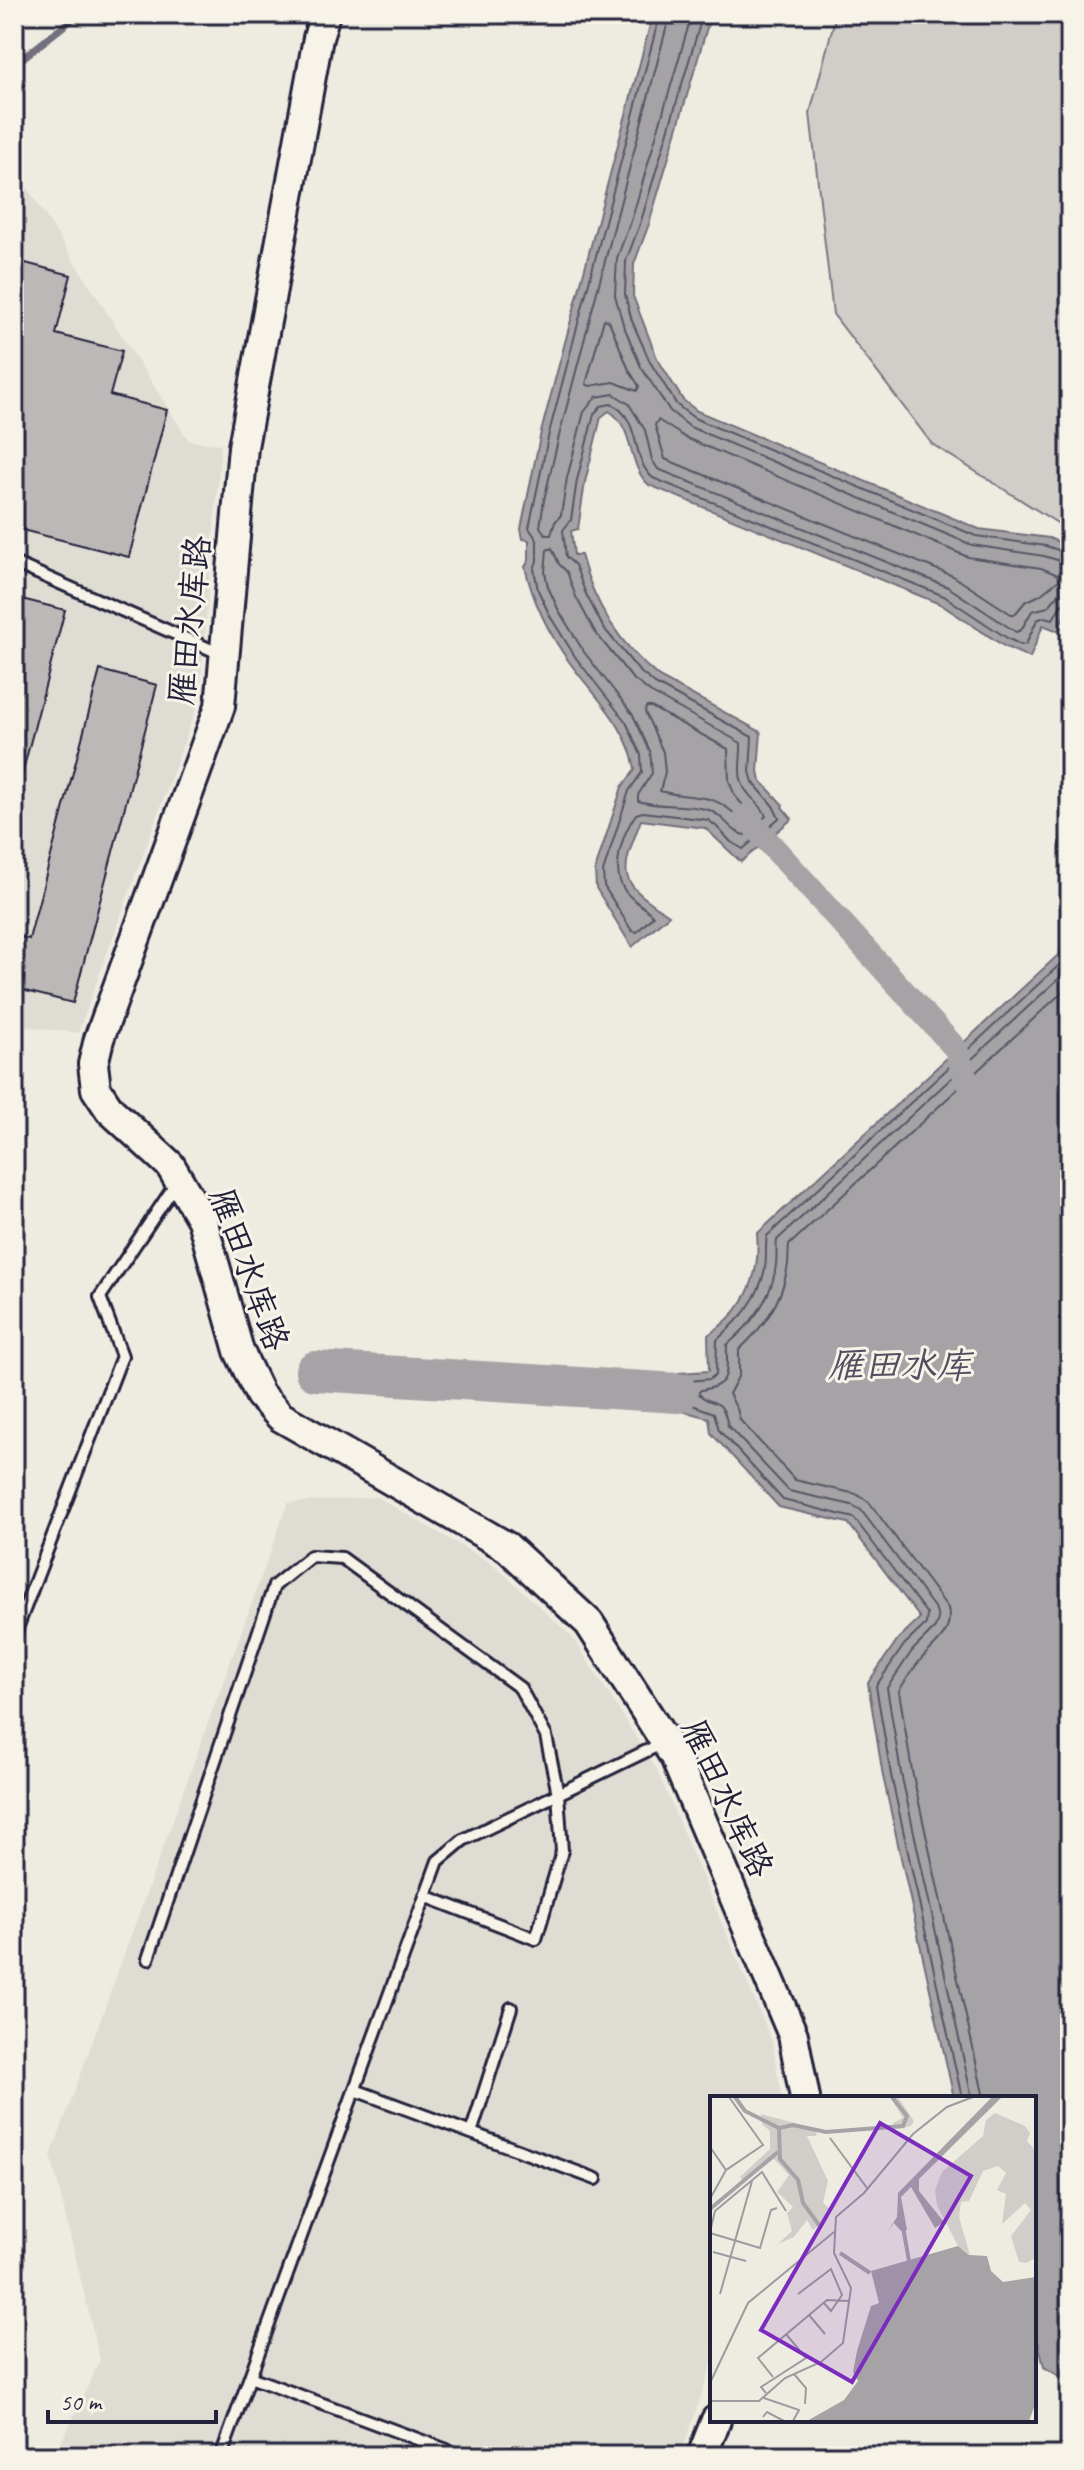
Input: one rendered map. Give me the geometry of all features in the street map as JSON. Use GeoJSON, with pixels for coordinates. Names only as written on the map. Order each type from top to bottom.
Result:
{"type":"FeatureCollection","features":[{"type":"Feature","properties":{"kind":"main road","name":"雁田水库路"},"geometry":{"type":"LineString","coordinates":[[325,14],[315,53],[243,447],[220,706],[99,1039],[93,1064],[96,1089],[110,1110],[170,1165],[202,1220],[239,1351],[260,1395],[281,1417],[507,1547],[589,1623],[675,1757],[793,2035],[805,2096]]}},
{"type":"Feature","properties":{"kind":"main road"},"geometry":{"type":"LineString","coordinates":[[707,2454],[715,2422]]}},
{"type":"Feature","properties":{"kind":"lane"},"geometry":{"type":"LineString","coordinates":[[14,563],[225,656]]}},
{"type":"Feature","properties":{"kind":"lane"},"geometry":{"type":"LineString","coordinates":[[14,1636],[122,1356],[100,1297],[179,1180]]}},
{"type":"Feature","properties":{"kind":"lane"},"geometry":{"type":"LineString","coordinates":[[148,1959],[274,1586],[311,1556],[342,1558],[520,1688],[546,1736],[558,1794],[562,1851],[536,1939],[425,1896]]}},
{"type":"Feature","properties":{"kind":"lane"},"geometry":{"type":"LineString","coordinates":[[221,2456],[438,1861],[463,1840],[666,1742]]}},
{"type":"Feature","properties":{"kind":"lane"},"geometry":{"type":"LineString","coordinates":[[471,2133],[511,2008]]}},
{"type":"Feature","properties":{"kind":"lane"},"geometry":{"type":"LineString","coordinates":[[355,2090],[596,2179]]}},
{"type":"Feature","properties":{"kind":"lane"},"geometry":{"type":"LineString","coordinates":[[250,2377],[463,2456]]}},
{"type":"Feature","properties":{"kind":"shaded area"},"geometry":{"type":"Polygon","coordinates":[[[836,14],[1070,14],[1070,531],[932,444],[833,314],[810,113],[836,14]]]}},
{"type":"Feature","properties":{"kind":"shaded area"},"geometry":{"type":"Polygon","coordinates":[[[14,167],[189,441],[221,444],[199,701],[78,1033],[14,1025],[14,167]]]}},
{"type":"Feature","properties":{"kind":"shaded area"},"geometry":{"type":"Polygon","coordinates":[[[377,1497],[494,1565],[573,1638],[656,1768],[772,2041],[782,2096],[710,2096],[710,2369],[686,2440],[676,2456],[55,2456],[100,2360],[51,2156],[288,1503],[377,1497]]]}},
{"type":"Feature","properties":{"kind":"water"},"geometry":{"type":"Polygon","coordinates":[[[653,14],[711,14],[649,224],[634,264],[633,296],[657,358],[683,400],[697,411],[979,529],[1049,538],[1070,547],[1070,602],[1058,631],[1043,625],[1030,658],[1004,646],[940,604],[649,485],[637,468],[627,436],[617,418],[609,411],[601,417],[585,482],[578,529],[571,531],[574,555],[581,555],[593,590],[610,622],[645,665],[659,677],[761,732],[760,780],[792,819],[741,862],[705,828],[641,820],[626,866],[627,876],[631,885],[669,915],[632,947],[596,888],[595,870],[622,787],[635,770],[631,754],[618,726],[570,663],[543,617],[525,567],[529,560],[529,540],[523,539],[521,529],[541,432],[653,14]]]}},
{"type":"Feature","properties":{"kind":"water","name":"雁田水库"},"geometry":{"type":"Polygon","coordinates":[[[1070,944],[1070,2382],[1044,2367],[1036,2333],[1036,2096],[954,2096],[883,1776],[868,1683],[898,1639],[920,1618],[848,1523],[779,1507],[711,1433],[709,1418],[678,1410],[679,1373],[709,1371],[708,1335],[732,1315],[748,1292],[756,1265],[757,1234],[1070,944]]]}},
{"type":"Feature","properties":{"kind":"building"},"geometry":{"type":"Polygon","coordinates":[[[14,260],[71,275],[56,334],[122,351],[110,395],[167,410],[129,557],[14,528],[14,260]]]}},
{"type":"Feature","properties":{"kind":"building"},"geometry":{"type":"Polygon","coordinates":[[[14,597],[65,610],[20,782],[14,781],[14,597]]]}},
{"type":"Feature","properties":{"kind":"building"},"geometry":{"type":"Polygon","coordinates":[[[100,670],[157,685],[73,1003],[14,988],[14,935],[29,939],[100,670]]]}},
{"type":"Feature","properties":{"kind":"waterway"},"geometry":{"type":"LineString","coordinates":[[14,65],[79,14]]}},
{"type":"Feature","properties":{"kind":"waterway"},"geometry":{"type":"LineString","coordinates":[[745,816],[956,1049],[966,1080]]}},
{"type":"Feature","properties":{"kind":"waterway"},"geometry":{"type":"LineString","coordinates":[[315,1371],[678,1393]]}}]}
